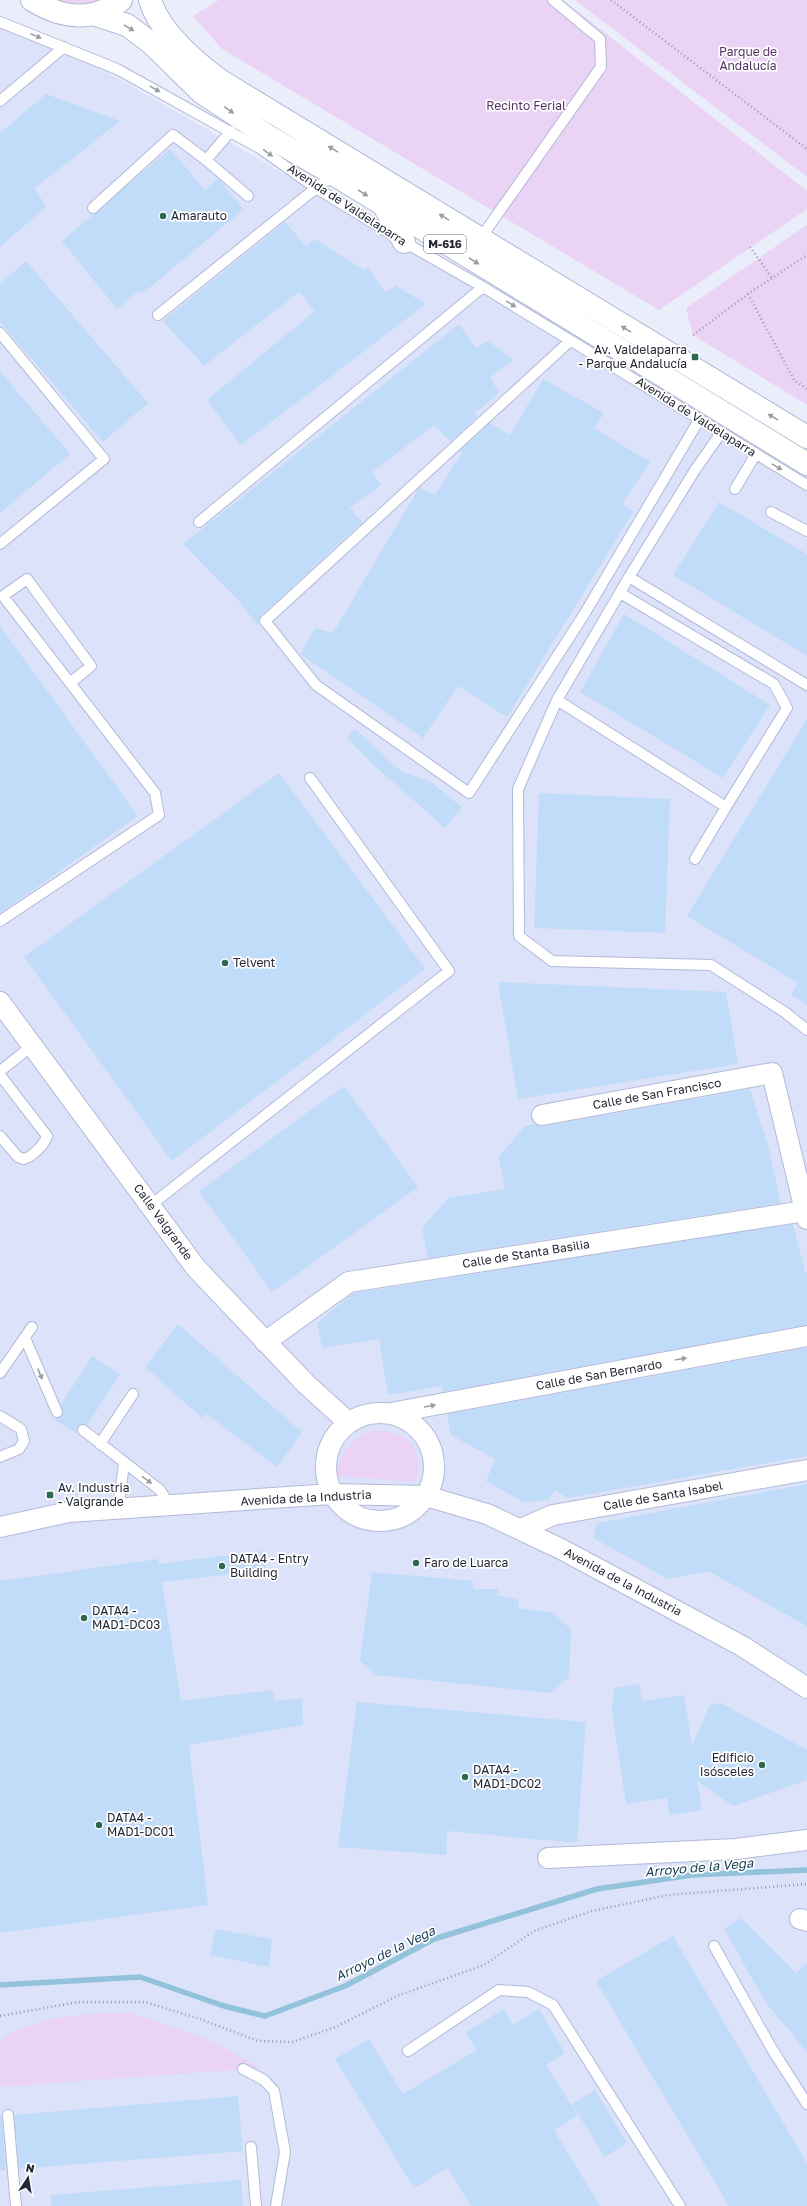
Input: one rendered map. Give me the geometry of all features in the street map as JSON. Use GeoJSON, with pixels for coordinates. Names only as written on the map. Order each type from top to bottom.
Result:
{"type":"FeatureCollection","features":[{"type":"Feature","properties":{"kind":"highway","name":"M-616"},"geometry":{"type":"LineString","coordinates":[[32,0],[49,10],[71,16],[93,14],[113,6],[120,0]]}},
{"type":"Feature","properties":{"kind":"highway","name":"M-616"},"geometry":{"type":"LineString","coordinates":[[150,0],[154,14],[195,61],[221,81],[807,437]]}},
{"type":"Feature","properties":{"kind":"highway","name":"Avenida de Valdelaparra"},"geometry":{"type":"LineString","coordinates":[[93,14],[128,25],[151,43],[201,92],[266,135],[335,175],[807,464]]}},
{"type":"Feature","properties":{"kind":"highway"},"geometry":{"type":"LineString","coordinates":[[383,205],[404,242]]}},
{"type":"Feature","properties":{"kind":"street","name":"Calle Valgrande"},"geometry":{"type":"LineString","coordinates":[[0,1002],[196,1268],[306,1384],[349,1422]]}},
{"type":"Feature","properties":{"kind":"street","name":"Calle de San Francisco"},"geometry":{"type":"LineString","coordinates":[[542,1115],[772,1073],[806,1215]]}},
{"type":"Feature","properties":{"kind":"street","name":"Calle de Stanta Basilia"},"geometry":{"type":"LineString","coordinates":[[265,1342],[349,1282],[806,1215]]}},
{"type":"Feature","properties":{"kind":"street","name":"Calle de San Bernardo"},"geometry":{"type":"LineString","coordinates":[[391,1413],[807,1336]]}},
{"type":"Feature","properties":{"kind":"street"},"geometry":{"type":"LineString","coordinates":[[391,1413],[413,1425],[421,1432],[430,1446],[434,1462],[433,1479],[426,1496],[417,1507],[403,1516],[387,1521],[370,1521],[355,1515],[341,1505],[332,1494],[326,1477],[326,1462],[329,1446],[337,1433],[349,1422],[363,1416],[391,1413]]}},
{"type":"Feature","properties":{"kind":"street","name":"Calle de Santa Isabel"},"geometry":{"type":"LineString","coordinates":[[521,1529],[553,1515],[807,1470]]}},
{"type":"Feature","properties":{"kind":"street","name":"Avenida de la Industria"},"geometry":{"type":"LineString","coordinates":[[0,1527],[58,1514],[332,1494],[426,1496],[487,1514],[562,1549],[742,1646],[807,1688]]}},
{"type":"Feature","properties":{"kind":"street"},"geometry":{"type":"LineString","coordinates":[[548,1858],[736,1849],[807,1840]]}},
{"type":"Feature","properties":{"kind":"lane"},"geometry":{"type":"LineString","coordinates":[[480,239],[602,67],[600,39],[553,0]]}},
{"type":"Feature","properties":{"kind":"lane","name":"Avenida de Valdelaparra"},"geometry":{"type":"LineString","coordinates":[[0,22],[117,69],[261,148],[316,188],[404,242],[483,287],[807,485]]}},
{"type":"Feature","properties":{"kind":"lane"},"geometry":{"type":"LineString","coordinates":[[0,101],[64,47]]}},
{"type":"Feature","properties":{"kind":"lane"},"geometry":{"type":"LineString","coordinates":[[206,160],[230,132]]}},
{"type":"Feature","properties":{"kind":"lane"},"geometry":{"type":"LineString","coordinates":[[93,208],[173,135],[206,160],[248,196]]}},
{"type":"Feature","properties":{"kind":"lane"},"geometry":{"type":"LineString","coordinates":[[158,315],[316,188],[335,175]]}},
{"type":"Feature","properties":{"kind":"lane"},"geometry":{"type":"LineString","coordinates":[[199,522],[483,287]]}},
{"type":"Feature","properties":{"kind":"lane"},"geometry":{"type":"LineString","coordinates":[[0,333],[104,459],[0,544]]}},
{"type":"Feature","properties":{"kind":"lane"},"geometry":{"type":"LineString","coordinates":[[570,341],[265,621],[316,685],[469,793],[585,613],[699,420]]}},
{"type":"Feature","properties":{"kind":"lane"},"geometry":{"type":"LineString","coordinates":[[721,433],[695,470],[557,700],[518,789],[520,936],[552,961],[711,965],[786,1013],[807,1030]]}},
{"type":"Feature","properties":{"kind":"lane"},"geometry":{"type":"LineString","coordinates":[[735,489],[756,454]]}},
{"type":"Feature","properties":{"kind":"lane"},"geometry":{"type":"LineString","coordinates":[[772,512],[807,532]]}},
{"type":"Feature","properties":{"kind":"lane"},"geometry":{"type":"LineString","coordinates":[[630,577],[807,685]]}},
{"type":"Feature","properties":{"kind":"lane"},"geometry":{"type":"LineString","coordinates":[[0,921],[160,814],[155,793],[70,683],[3,596],[27,579],[92,666],[70,683]]}},
{"type":"Feature","properties":{"kind":"lane"},"geometry":{"type":"LineString","coordinates":[[620,593],[774,684],[787,708],[696,859]]}},
{"type":"Feature","properties":{"kind":"lane"},"geometry":{"type":"LineString","coordinates":[[557,700],[726,807]]}},
{"type":"Feature","properties":{"kind":"lane"},"geometry":{"type":"LineString","coordinates":[[151,1205],[449,971],[310,778]]}},
{"type":"Feature","properties":{"kind":"lane"},"geometry":{"type":"LineString","coordinates":[[0,1070],[33,1046]]}},
{"type":"Feature","properties":{"kind":"lane"},"geometry":{"type":"LineString","coordinates":[[0,1075],[47,1136],[46,1140],[28,1158],[24,1160],[18,1157],[0,1136]]}},
{"type":"Feature","properties":{"kind":"lane"},"geometry":{"type":"LineString","coordinates":[[0,1374],[32,1327]]}},
{"type":"Feature","properties":{"kind":"lane"},"geometry":{"type":"LineString","coordinates":[[25,1338],[57,1412]]}},
{"type":"Feature","properties":{"kind":"lane"},"geometry":{"type":"LineString","coordinates":[[100,1444],[133,1394]]}},
{"type":"Feature","properties":{"kind":"lane"},"geometry":{"type":"LineString","coordinates":[[0,1416],[20,1429],[24,1441],[19,1449],[0,1457]]}},
{"type":"Feature","properties":{"kind":"lane"},"geometry":{"type":"LineString","coordinates":[[83,1430],[160,1490],[170,1506]]}},
{"type":"Feature","properties":{"kind":"lane"},"geometry":{"type":"LineString","coordinates":[[118,1510],[124,1463]]}},
{"type":"Feature","properties":{"kind":"lane"},"geometry":{"type":"LineString","coordinates":[[714,1946],[772,2049],[807,2104]]}},
{"type":"Feature","properties":{"kind":"lane"},"geometry":{"type":"LineString","coordinates":[[408,2051],[500,1990],[528,1992],[553,2005],[680,2206]]}},
{"type":"Feature","properties":{"kind":"lane"},"geometry":{"type":"LineString","coordinates":[[242,2069],[264,2080],[274,2091],[285,2152],[276,2206]]}},
{"type":"Feature","properties":{"kind":"lane"},"geometry":{"type":"LineString","coordinates":[[8,2115],[16,2206]]}},
{"type":"Feature","properties":{"kind":"lane"},"geometry":{"type":"LineString","coordinates":[[251,2147],[256,2206]]}},
{"type":"Feature","properties":{"kind":"path"},"geometry":{"type":"LineString","coordinates":[[612,0],[807,149]]}},
{"type":"Feature","properties":{"kind":"path"},"geometry":{"type":"LineString","coordinates":[[750,247],[772,278]]}},
{"type":"Feature","properties":{"kind":"path"},"geometry":{"type":"LineString","coordinates":[[693,335],[748,294],[807,255]]}},
{"type":"Feature","properties":{"kind":"path"},"geometry":{"type":"LineString","coordinates":[[748,294],[794,380],[807,388]]}},
{"type":"Feature","properties":{"kind":"path"},"geometry":{"type":"LineString","coordinates":[[0,2016],[78,2002],[145,2002],[200,2019],[258,2040],[292,2042],[336,2027],[397,1996],[484,1965],[534,1931],[592,1911],[668,1895],[807,1884]]}},
{"type":"Feature","properties":{"kind":"shaded area"},"geometry":{"type":"Polygon","coordinates":[[[0,28],[100,68],[807,474],[807,2206],[0,2206],[0,28]]]}},
{"type":"Feature","properties":{"kind":"green space"},"geometry":{"type":"Polygon","coordinates":[[[47,0],[109,0],[91,7],[47,0]]]}},
{"type":"Feature","properties":{"kind":"green space","name":"Recinto Ferial"},"geometry":{"type":"Polygon","coordinates":[[[219,0],[563,0],[807,191],[807,209],[659,310],[222,49],[193,16],[219,0]]]}},
{"type":"Feature","properties":{"kind":"green space","name":"Parque de Andalucía"},"geometry":{"type":"Polygon","coordinates":[[[575,0],[807,0],[807,177],[575,0]]]}},
{"type":"Feature","properties":{"kind":"green space"},"geometry":{"type":"Polygon","coordinates":[[[807,225],[807,405],[693,335],[686,308],[807,225]]]}},
{"type":"Feature","properties":{"kind":"green space"},"geometry":{"type":"Polygon","coordinates":[[[370,1431],[394,1433],[410,1442],[415,1449],[417,1458],[418,1469],[416,1482],[336,1476],[343,1454],[351,1444],[370,1431]]]}},
{"type":"Feature","properties":{"kind":"green space"},"geometry":{"type":"Polygon","coordinates":[[[131,2013],[209,2040],[261,2068],[0,2087],[0,2040],[15,2031],[47,2020],[63,2017],[131,2013]]]}},
{"type":"Feature","properties":{"kind":"building"},"geometry":{"type":"Polygon","coordinates":[[[46,94],[120,121],[35,188],[46,207],[0,247],[0,133],[46,94]]]}},
{"type":"Feature","properties":{"kind":"building","name":"Amarauto"},"geometry":{"type":"Polygon","coordinates":[[[170,149],[205,190],[218,179],[244,209],[142,294],[139,291],[117,309],[62,241],[170,149]]]}},
{"type":"Feature","properties":{"kind":"building"},"geometry":{"type":"Polygon","coordinates":[[[285,222],[306,246],[315,239],[364,270],[367,267],[385,292],[396,286],[426,304],[241,445],[207,400],[315,311],[299,292],[204,366],[163,321],[285,222]]]}},
{"type":"Feature","properties":{"kind":"building"},"geometry":{"type":"Polygon","coordinates":[[[26,261],[148,403],[103,442],[0,322],[0,284],[26,261]]]}},
{"type":"Feature","properties":{"kind":"building"},"geometry":{"type":"Polygon","coordinates":[[[459,324],[476,348],[488,341],[513,360],[490,377],[499,393],[474,414],[478,416],[451,442],[434,425],[372,472],[381,485],[350,508],[362,522],[261,616],[258,626],[238,600],[183,544],[459,324]]]}},
{"type":"Feature","properties":{"kind":"building"},"geometry":{"type":"Polygon","coordinates":[[[0,371],[70,454],[0,513],[0,371]]]}},
{"type":"Feature","properties":{"kind":"building"},"geometry":{"type":"Polygon","coordinates":[[[543,379],[604,413],[594,428],[650,462],[622,504],[634,511],[507,717],[458,686],[423,738],[300,654],[315,628],[333,633],[419,488],[435,495],[462,453],[460,451],[490,423],[510,435],[543,379]]]}},
{"type":"Feature","properties":{"kind":"building"},"geometry":{"type":"Polygon","coordinates":[[[719,502],[807,554],[807,656],[673,575],[719,502]]]}},
{"type":"Feature","properties":{"kind":"building"},"geometry":{"type":"Polygon","coordinates":[[[624,614],[770,705],[723,778],[580,692],[624,614]]]}},
{"type":"Feature","properties":{"kind":"building"},"geometry":{"type":"Polygon","coordinates":[[[0,626],[138,816],[0,913],[0,626]]]}},
{"type":"Feature","properties":{"kind":"building"},"geometry":{"type":"Polygon","coordinates":[[[807,719],[807,1005],[791,995],[798,983],[687,916],[807,719]]]}},
{"type":"Feature","properties":{"kind":"building"},"geometry":{"type":"Polygon","coordinates":[[[355,729],[402,772],[429,781],[462,807],[445,828],[369,761],[371,762],[347,738],[355,729]]]}},
{"type":"Feature","properties":{"kind":"building","name":"Telvent"},"geometry":{"type":"Polygon","coordinates":[[[279,773],[425,969],[172,1161],[24,957],[279,773]]]}},
{"type":"Feature","properties":{"kind":"building"},"geometry":{"type":"Polygon","coordinates":[[[539,793],[670,799],[665,933],[534,928],[539,793]]]}},
{"type":"Feature","properties":{"kind":"building"},"geometry":{"type":"Polygon","coordinates":[[[498,982],[726,992],[738,1064],[518,1099],[498,982]]]}},
{"type":"Feature","properties":{"kind":"building"},"geometry":{"type":"Polygon","coordinates":[[[344,1086],[418,1187],[272,1292],[199,1191],[344,1086]]]}},
{"type":"Feature","properties":{"kind":"building"},"geometry":{"type":"Polygon","coordinates":[[[750,1089],[768,1146],[781,1203],[428,1258],[422,1228],[448,1198],[505,1189],[499,1157],[525,1126],[536,1124],[544,1126],[750,1089]]]}},
{"type":"Feature","properties":{"kind":"building"},"geometry":{"type":"Polygon","coordinates":[[[793,1224],[805,1272],[807,1272],[807,1325],[443,1392],[442,1386],[388,1395],[379,1339],[322,1348],[317,1323],[353,1293],[793,1224]]]}},
{"type":"Feature","properties":{"kind":"building"},"geometry":{"type":"Polygon","coordinates":[[[178,1324],[302,1432],[277,1467],[206,1414],[202,1418],[145,1367],[178,1324]]]}},
{"type":"Feature","properties":{"kind":"building"},"geometry":{"type":"Polygon","coordinates":[[[807,1348],[807,1456],[568,1498],[554,1490],[549,1500],[524,1502],[486,1481],[495,1459],[451,1435],[447,1414],[807,1348]]]}},
{"type":"Feature","properties":{"kind":"building"},"geometry":{"type":"Polygon","coordinates":[[[92,1356],[120,1374],[87,1425],[81,1424],[78,1426],[77,1432],[79,1435],[52,1418],[59,1418],[62,1416],[61,1405],[92,1356]]]}},
{"type":"Feature","properties":{"kind":"building"},"geometry":{"type":"Polygon","coordinates":[[[807,1484],[807,1626],[708,1571],[668,1579],[593,1538],[597,1523],[807,1484]]]}},
{"type":"Feature","properties":{"kind":"building","name":"DATA4 - MAD1-DC01"},"geometry":{"type":"Polygon","coordinates":[[[262,1551],[266,1570],[162,1582],[181,1701],[273,1690],[275,1701],[302,1698],[303,1725],[189,1745],[208,1905],[0,1933],[0,1581],[159,1559],[159,1564],[262,1551]]]}},
{"type":"Feature","properties":{"kind":"building"},"geometry":{"type":"Polygon","coordinates":[[[372,1572],[473,1581],[473,1589],[498,1589],[497,1595],[519,1600],[518,1608],[553,1613],[571,1629],[569,1677],[550,1693],[376,1675],[360,1661],[372,1572]]]}},
{"type":"Feature","properties":{"kind":"building"},"geometry":{"type":"Polygon","coordinates":[[[639,1684],[642,1701],[684,1695],[692,1746],[710,1705],[721,1703],[807,1750],[807,1780],[733,1806],[697,1781],[702,1810],[669,1815],[667,1798],[626,1804],[612,1711],[614,1688],[639,1684]]]}},
{"type":"Feature","properties":{"kind":"building","name":"DATA4 - MAD1-DC02"},"geometry":{"type":"Polygon","coordinates":[[[357,1702],[586,1722],[577,1843],[447,1831],[446,1855],[338,1847],[357,1702]]]}},
{"type":"Feature","properties":{"kind":"building"},"geometry":{"type":"Polygon","coordinates":[[[741,1918],[796,1973],[807,1963],[807,2052],[766,2003],[724,1929],[741,1918]]]}},
{"type":"Feature","properties":{"kind":"building"},"geometry":{"type":"Polygon","coordinates":[[[216,1929],[272,1939],[269,1967],[210,1955],[216,1929]]]}},
{"type":"Feature","properties":{"kind":"building"},"geometry":{"type":"Polygon","coordinates":[[[673,1936],[807,2163],[807,2206],[729,2206],[596,1981],[673,1936]]]}},
{"type":"Feature","properties":{"kind":"building"},"geometry":{"type":"Polygon","coordinates":[[[504,2009],[513,2025],[539,2009],[565,2053],[546,2065],[578,2115],[554,2130],[600,2206],[471,2206],[448,2168],[414,2188],[335,2059],[369,2039],[403,2094],[477,2050],[466,2032],[504,2009]]]}},
{"type":"Feature","properties":{"kind":"building"},"geometry":{"type":"Polygon","coordinates":[[[595,2090],[627,2143],[605,2157],[572,2104],[595,2090]]]}},
{"type":"Feature","properties":{"kind":"building"},"geometry":{"type":"Polygon","coordinates":[[[238,2096],[243,2151],[19,2169],[14,2115],[238,2096]]]}},
{"type":"Feature","properties":{"kind":"building"},"geometry":{"type":"Polygon","coordinates":[[[0,2116],[2,2116],[6,2170],[0,2170],[0,2116]]]}},
{"type":"Feature","properties":{"kind":"building"},"geometry":{"type":"Polygon","coordinates":[[[241,2180],[243,2206],[51,2206],[51,2195],[241,2180]]]}},
{"type":"Feature","properties":{"kind":"waterway","name":"Arroyo de la Vega"},"geometry":{"type":"LineString","coordinates":[[0,1985],[140,1977],[224,2006],[265,2016],[345,1986],[434,1939],[597,1889],[692,1875],[807,1870]]}},
{"type":"Feature","properties":{"kind":"place","name":"Amarauto"},"geometry":{"type":"Point","coordinates":[163,216]}},
{"type":"Feature","properties":{"kind":"place","name":"Av. Valdelaparra - Parque Andalucía"},"geometry":{"type":"Point","coordinates":[695,357]}},
{"type":"Feature","properties":{"kind":"place","name":"Telvent"},"geometry":{"type":"Point","coordinates":[225,963]}},
{"type":"Feature","properties":{"kind":"place","name":"Av. Industria - Valgrande"},"geometry":{"type":"Point","coordinates":[50,1495]}},
{"type":"Feature","properties":{"kind":"place","name":"Faro de Luarca"},"geometry":{"type":"Point","coordinates":[416,1563]}},
{"type":"Feature","properties":{"kind":"place","name":"DATA4 - Entry Building"},"geometry":{"type":"Point","coordinates":[222,1566]}},
{"type":"Feature","properties":{"kind":"place","name":"DATA4 - MAD1-DC03"},"geometry":{"type":"Point","coordinates":[84,1618]}},
{"type":"Feature","properties":{"kind":"place","name":"Edificio Isósceles"},"geometry":{"type":"Point","coordinates":[762,1765]}},
{"type":"Feature","properties":{"kind":"place","name":"DATA4 - MAD1-DC02"},"geometry":{"type":"Point","coordinates":[465,1777]}},
{"type":"Feature","properties":{"kind":"place","name":"DATA4 - MAD1-DC01"},"geometry":{"type":"Point","coordinates":[99,1825]}}]}
